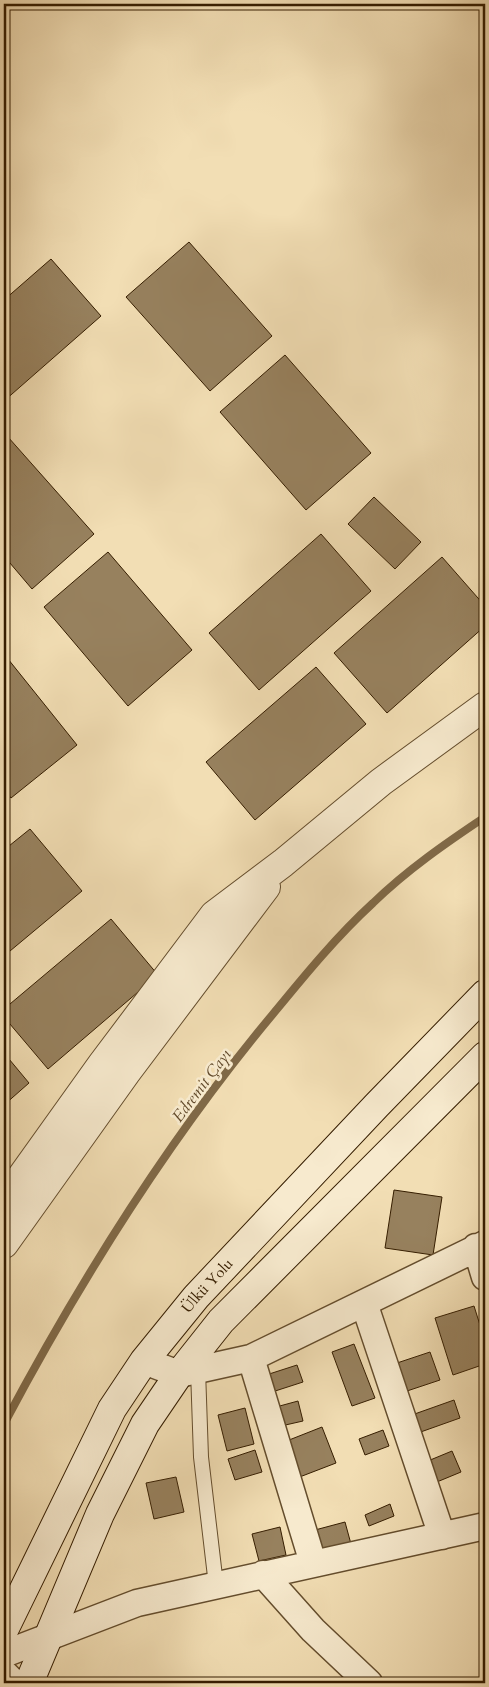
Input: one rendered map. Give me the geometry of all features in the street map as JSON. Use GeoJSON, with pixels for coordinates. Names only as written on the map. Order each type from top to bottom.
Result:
{"type":"FeatureCollection","features":[{"type":"Feature","properties":{"kind":"main road"},"geometry":{"type":"LineString","coordinates":[[4,1201],[102,1064],[214,915],[283,863],[381,782],[485,706]]}},
{"type":"Feature","properties":{"kind":"main road"},"geometry":{"type":"LineString","coordinates":[[4,1244],[126,1072],[283,863]]}},
{"type":"Feature","properties":{"kind":"main road","name":"Ülkü Yolu"},"geometry":{"type":"LineString","coordinates":[[4,1630],[112,1410],[144,1361],[203,1290],[377,1105],[485,994]]}},
{"type":"Feature","properties":{"kind":"main road"},"geometry":{"type":"LineString","coordinates":[[29,1683],[51,1636],[100,1514],[146,1424],[188,1372],[221,1321],[485,1056]]}},
{"type":"Feature","properties":{"kind":"street"},"geometry":{"type":"LineString","coordinates":[[144,1361],[188,1372],[251,1358],[481,1245],[485,1276]]}},
{"type":"Feature","properties":{"kind":"street"},"geometry":{"type":"LineString","coordinates":[[364,1303],[442,1536]]}},
{"type":"Feature","properties":{"kind":"street"},"geometry":{"type":"LineString","coordinates":[[251,1358],[313,1563]]}},
{"type":"Feature","properties":{"kind":"street"},"geometry":{"type":"LineString","coordinates":[[4,1654],[137,1603],[485,1526]]}},
{"type":"Feature","properties":{"kind":"street"},"geometry":{"type":"LineString","coordinates":[[263,1574],[314,1630],[369,1683]]}},
{"type":"Feature","properties":{"kind":"street"},"geometry":{"type":"LineString","coordinates":[[4,1673],[14,1683]]}},
{"type":"Feature","properties":{"kind":"lane"},"geometry":{"type":"LineString","coordinates":[[188,1372],[201,1457],[216,1585]]}},
{"type":"Feature","properties":{"kind":"building"},"geometry":{"type":"Polygon","coordinates":[[[189,242],[272,336],[210,391],[126,297],[189,242]]]}},
{"type":"Feature","properties":{"kind":"building"},"geometry":{"type":"Polygon","coordinates":[[[51,259],[101,316],[4,401],[4,300],[51,259]]]}},
{"type":"Feature","properties":{"kind":"building"},"geometry":{"type":"Polygon","coordinates":[[[285,355],[371,453],[306,510],[220,412],[285,355]]]}},
{"type":"Feature","properties":{"kind":"building"},"geometry":{"type":"Polygon","coordinates":[[[8,437],[94,534],[32,589],[4,556],[4,441],[8,437]]]}},
{"type":"Feature","properties":{"kind":"building"},"geometry":{"type":"Polygon","coordinates":[[[374,497],[421,542],[395,569],[348,524],[374,497]]]}},
{"type":"Feature","properties":{"kind":"building"},"geometry":{"type":"Polygon","coordinates":[[[321,534],[371,591],[259,690],[209,633],[321,534]]]}},
{"type":"Feature","properties":{"kind":"building"},"geometry":{"type":"Polygon","coordinates":[[[108,552],[192,650],[128,706],[44,607],[108,552]]]}},
{"type":"Feature","properties":{"kind":"building"},"geometry":{"type":"Polygon","coordinates":[[[442,557],[485,606],[485,626],[387,713],[334,653],[442,557]]]}},
{"type":"Feature","properties":{"kind":"building"},"geometry":{"type":"Polygon","coordinates":[[[4,654],[77,745],[11,798],[4,789],[4,654]]]}},
{"type":"Feature","properties":{"kind":"building"},"geometry":{"type":"Polygon","coordinates":[[[316,667],[366,724],[255,820],[206,762],[316,667]]]}},
{"type":"Feature","properties":{"kind":"building"},"geometry":{"type":"Polygon","coordinates":[[[30,829],[82,891],[4,956],[4,850],[30,829]]]}},
{"type":"Feature","properties":{"kind":"building"},"geometry":{"type":"Polygon","coordinates":[[[111,919],[158,975],[48,1069],[4,1017],[4,1009],[111,919]]]}},
{"type":"Feature","properties":{"kind":"building"},"geometry":{"type":"Polygon","coordinates":[[[4,1053],[29,1083],[4,1105],[4,1053]]]}},
{"type":"Feature","properties":{"kind":"building"},"geometry":{"type":"Polygon","coordinates":[[[394,1190],[442,1197],[433,1255],[385,1248],[394,1190]]]}},
{"type":"Feature","properties":{"kind":"building"},"geometry":{"type":"Polygon","coordinates":[[[474,1306],[485,1341],[485,1364],[453,1375],[435,1318],[474,1306]]]}},
{"type":"Feature","properties":{"kind":"building"},"geometry":{"type":"Polygon","coordinates":[[[354,1344],[375,1398],[352,1406],[332,1352],[354,1344]]]}},
{"type":"Feature","properties":{"kind":"building"},"geometry":{"type":"Polygon","coordinates":[[[430,1352],[440,1380],[404,1392],[394,1364],[430,1352]]]}},
{"type":"Feature","properties":{"kind":"building"},"geometry":{"type":"Polygon","coordinates":[[[297,1365],[303,1382],[269,1393],[263,1376],[297,1365]]]}},
{"type":"Feature","properties":{"kind":"building"},"geometry":{"type":"Polygon","coordinates":[[[485,1398],[485,1421],[480,1399],[485,1398]]]}},
{"type":"Feature","properties":{"kind":"building"},"geometry":{"type":"Polygon","coordinates":[[[454,1400],[460,1418],[415,1434],[409,1416],[454,1400]]]}},
{"type":"Feature","properties":{"kind":"building"},"geometry":{"type":"Polygon","coordinates":[[[298,1401],[303,1421],[281,1426],[276,1407],[298,1401]]]}},
{"type":"Feature","properties":{"kind":"building"},"geometry":{"type":"Polygon","coordinates":[[[245,1408],[254,1444],[227,1451],[218,1415],[245,1408]]]}},
{"type":"Feature","properties":{"kind":"building"},"geometry":{"type":"Polygon","coordinates":[[[322,1427],[336,1463],[297,1478],[284,1442],[322,1427]]]}},
{"type":"Feature","properties":{"kind":"building"},"geometry":{"type":"Polygon","coordinates":[[[383,1430],[389,1446],[365,1455],[359,1439],[383,1430]]]}},
{"type":"Feature","properties":{"kind":"building"},"geometry":{"type":"Polygon","coordinates":[[[255,1450],[262,1472],[235,1480],[228,1459],[255,1450]]]}},
{"type":"Feature","properties":{"kind":"building"},"geometry":{"type":"Polygon","coordinates":[[[452,1451],[461,1472],[432,1484],[423,1463],[452,1451]]]}},
{"type":"Feature","properties":{"kind":"building"},"geometry":{"type":"Polygon","coordinates":[[[176,1477],[184,1512],[154,1519],[146,1483],[176,1477]]]}},
{"type":"Feature","properties":{"kind":"building"},"geometry":{"type":"Polygon","coordinates":[[[390,1504],[394,1516],[369,1526],[365,1515],[390,1504]]]}},
{"type":"Feature","properties":{"kind":"building"},"geometry":{"type":"Polygon","coordinates":[[[345,1522],[351,1544],[321,1552],[315,1530],[345,1522]]]}},
{"type":"Feature","properties":{"kind":"building"},"geometry":{"type":"Polygon","coordinates":[[[280,1527],[286,1555],[259,1561],[252,1534],[280,1527]]]}},
{"type":"Feature","properties":{"kind":"waterway","name":"Edremit Çayı"},"geometry":{"type":"LineString","coordinates":[[4,1424],[64,1316],[128,1212],[162,1161],[234,1062],[309,971],[359,916],[413,868],[485,817]]}}]}
